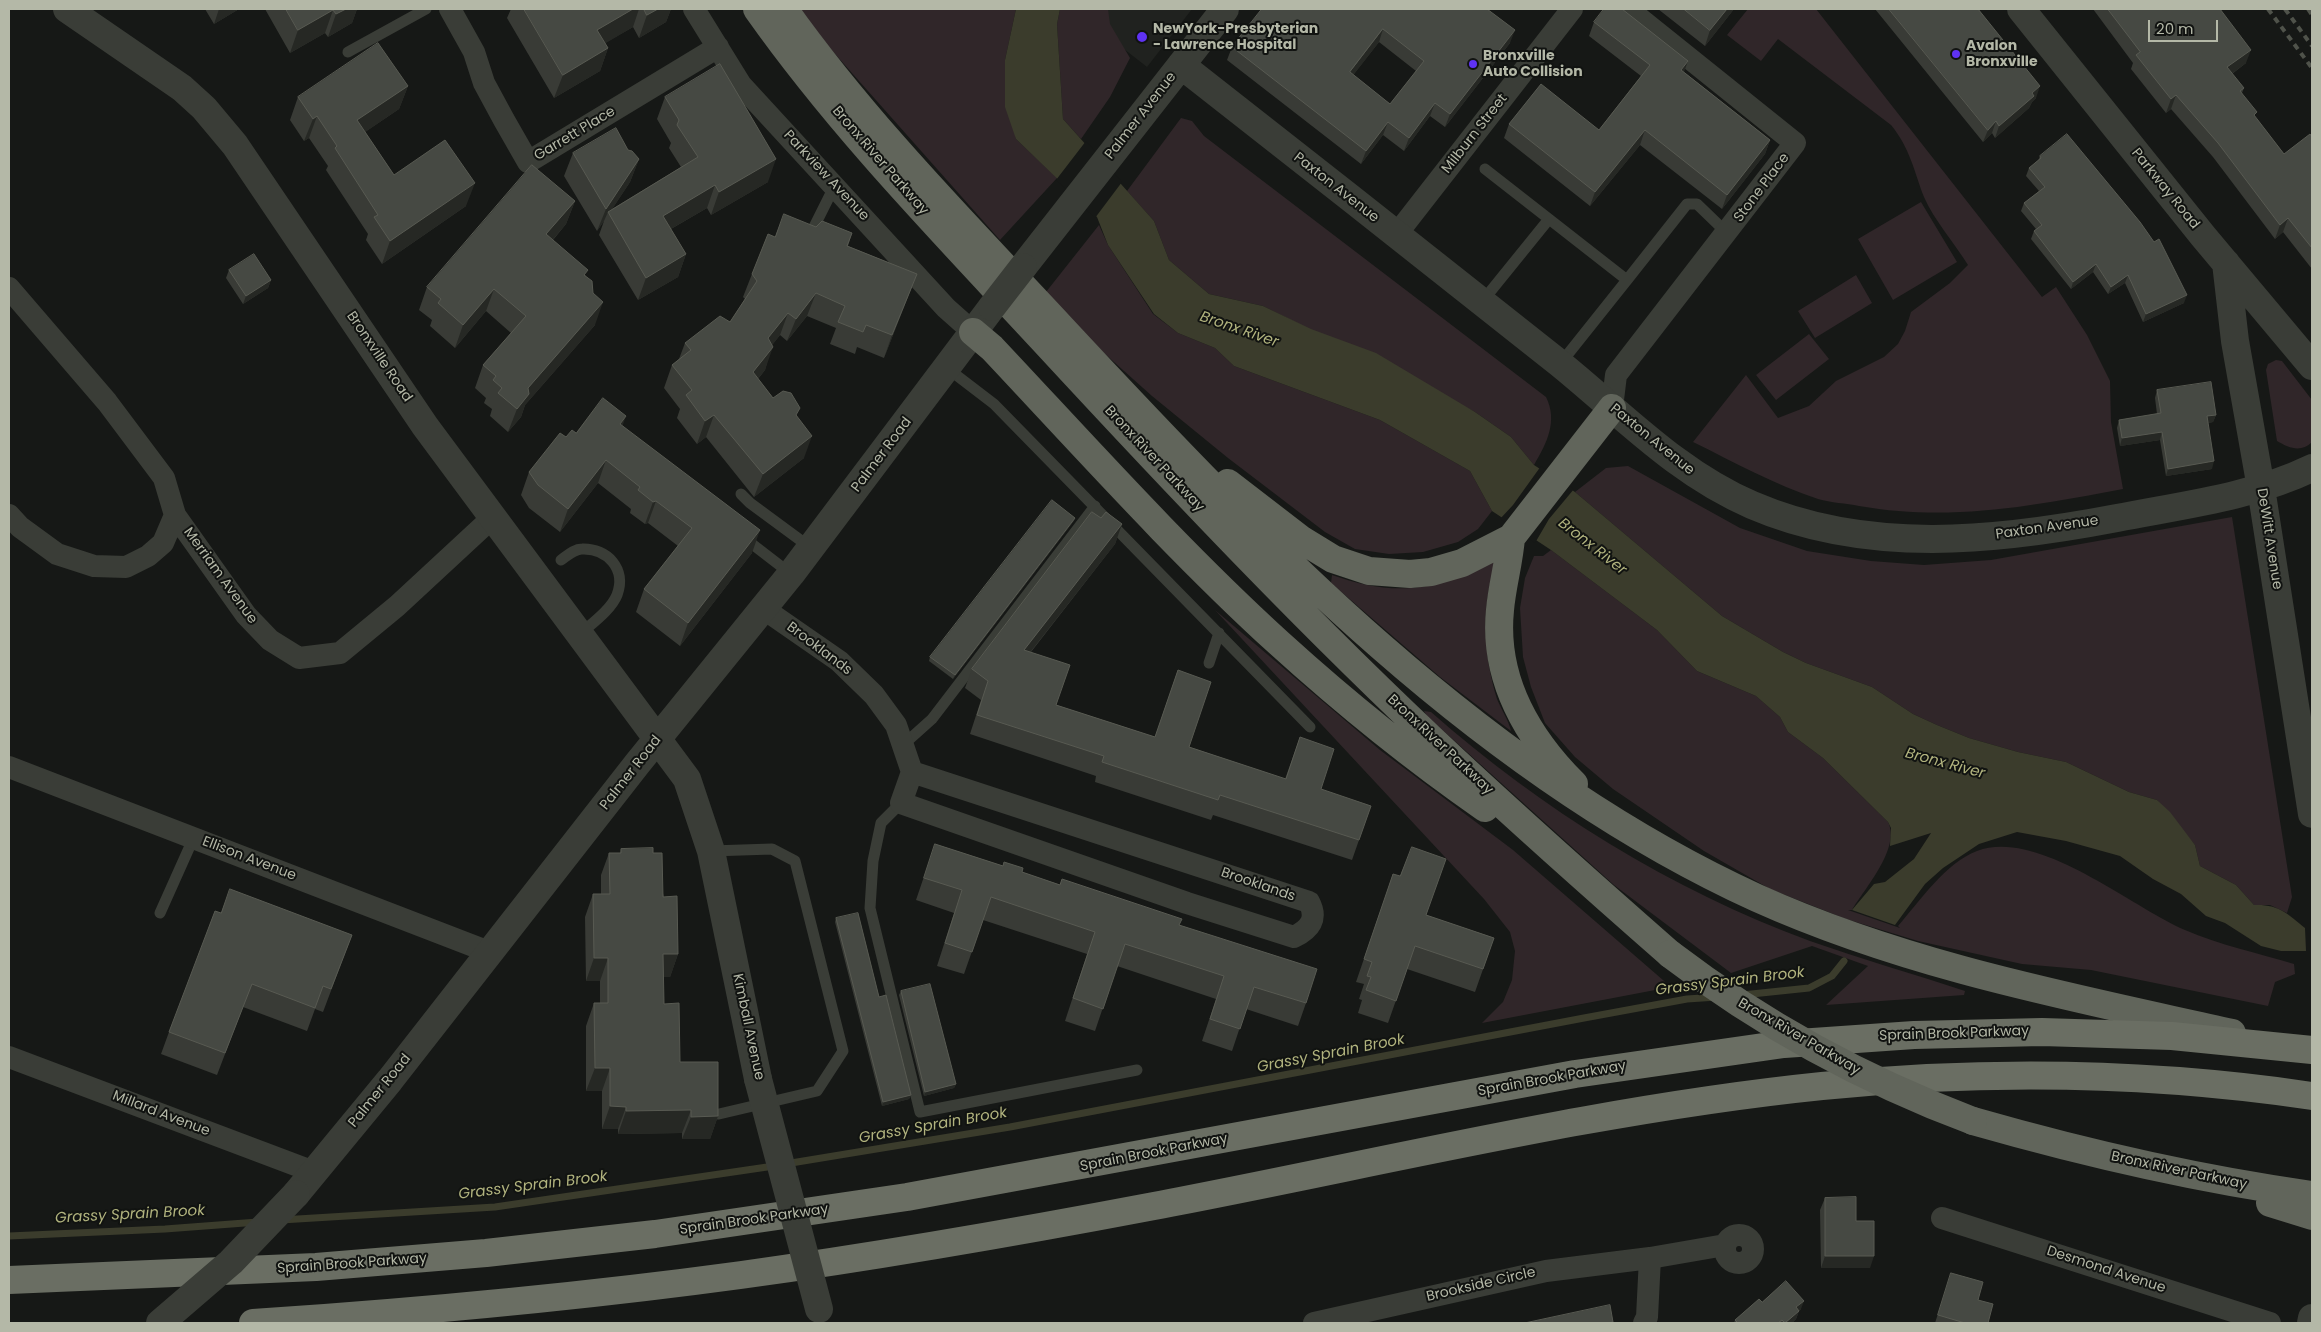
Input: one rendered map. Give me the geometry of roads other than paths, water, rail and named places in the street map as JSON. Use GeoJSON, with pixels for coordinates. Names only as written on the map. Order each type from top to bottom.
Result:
{"type":"FeatureCollection","features":[{"type":"Feature","properties":{"kind":"highway","name":"Bronx River Parkway"},"geometry":{"type":"LineString","coordinates":[[757,9],[802,70],[880,163],[1204,513],[1398,707],[1589,883],[1670,954],[1710,984],[1820,1052],[1895,1089],[1973,1121],[2067,1147],[2149,1166],[2233,1183],[2312,1195]]}},
{"type":"Feature","properties":{"kind":"highway","name":"Bronx River Parkway"},"geometry":{"type":"LineString","coordinates":[[784,9],[844,87],[898,150],[1159,431],[1280,554],[1440,696],[1536,771],[1607,818],[1681,860],[1751,895],[1882,947],[2011,982],[2304,1049]]}},
{"type":"Feature","properties":{"kind":"highway"},"geometry":{"type":"LineString","coordinates":[[973,332],[992,348],[1183,549],[1279,643],[1351,705],[1460,791],[1589,883]]}},
{"type":"Feature","properties":{"kind":"highway"},"geometry":{"type":"LineString","coordinates":[[1159,431],[1302,540],[1332,559],[1350,566],[1390,574],[1431,572],[1462,562],[1512,538],[1612,408]]}},
{"type":"Feature","properties":{"kind":"highway"},"geometry":{"type":"LineString","coordinates":[[1512,538],[1500,612],[1503,657],[1514,700],[1532,735],[1545,752],[1607,818]]}},
{"type":"Feature","properties":{"kind":"highway","name":"Sprain Brook Parkway"},"geometry":{"type":"LineString","coordinates":[[9,1280],[316,1267],[457,1256],[655,1234],[828,1210],[944,1191],[1575,1074],[1784,1044],[1914,1035],[2042,1032],[2180,1036],[2304,1049]]}},
{"type":"Feature","properties":{"kind":"highway"},"geometry":{"type":"LineString","coordinates":[[253,1323],[522,1300],[784,1268],[1144,1208],[1570,1124],[1691,1104],[1821,1087],[1943,1078],[2077,1076],[2203,1083],[2312,1096]]}},
{"type":"Feature","properties":{"kind":"highway"},"geometry":{"type":"LineString","coordinates":[[2149,1166],[2312,1216]]}},
{"type":"Feature","properties":{"kind":"street","name":"Bronxville Road"},"geometry":{"type":"LineString","coordinates":[[67,9],[182,88],[204,108],[235,145],[425,426],[657,740]]}},
{"type":"Feature","properties":{"kind":"street","name":"Garrett Place"},"geometry":{"type":"LineString","coordinates":[[450,9],[474,52],[484,83],[528,162],[718,47]]}},
{"type":"Feature","properties":{"kind":"street","name":"Parkview Avenue"},"geometry":{"type":"LineString","coordinates":[[694,9],[741,85],[835,185],[946,308],[973,332]]}},
{"type":"Feature","properties":{"kind":"street","name":"Palmer Avenue"},"geometry":{"type":"LineString","coordinates":[[1076,200],[1225,9]]}},
{"type":"Feature","properties":{"kind":"street","name":"Milburn Street"},"geometry":{"type":"LineString","coordinates":[[1396,235],[1572,9]]}},
{"type":"Feature","properties":{"kind":"street","name":"Stone Place"},"geometry":{"type":"LineString","coordinates":[[1612,408],[1616,375],[1796,143],[1628,9]]}},
{"type":"Feature","properties":{"kind":"street","name":"Parkway Road"},"geometry":{"type":"LineString","coordinates":[[2021,9],[2226,263],[2312,366]]}},
{"type":"Feature","properties":{"kind":"street","name":"Paxton Avenue"},"geometry":{"type":"LineString","coordinates":[[1181,64],[1560,364],[1654,445],[1704,481],[1754,506],[1814,525],[1872,536],[1924,540],[1983,538],[2098,522],[2261,488],[2312,468]]}},
{"type":"Feature","properties":{"kind":"street","name":"Palmer Road"},"geometry":{"type":"LineString","coordinates":[[160,1323],[231,1262],[296,1194],[390,1080],[657,740],[764,609],[992,307],[1076,200]]}},
{"type":"Feature","properties":{"kind":"street","name":"DeWitt Avenue"},"geometry":{"type":"LineString","coordinates":[[2226,263],[2235,341],[2261,488],[2312,814]]}},
{"type":"Feature","properties":{"kind":"street","name":"Merriam Avenue"},"geometry":{"type":"LineString","coordinates":[[9,288],[107,402],[164,478],[175,515],[246,615],[270,640],[299,658],[340,653],[398,606],[492,518]]}},
{"type":"Feature","properties":{"kind":"street"},"geometry":{"type":"LineString","coordinates":[[9,515],[20,528],[57,554],[94,566],[126,567],[148,556],[163,543],[175,515]]}},
{"type":"Feature","properties":{"kind":"street","name":"Brooklands"},"geometry":{"type":"LineString","coordinates":[[764,609],[839,661],[874,694],[896,725],[912,772],[1308,902],[1314,911],[1312,924],[1305,932],[1294,937],[1186,903],[901,803]]}},
{"type":"Feature","properties":{"kind":"street","name":"Kimball Avenue"},"geometry":{"type":"LineString","coordinates":[[657,740],[687,779],[711,851],[758,1079],[821,1316]]}},
{"type":"Feature","properties":{"kind":"street","name":"Ellison Avenue"},"geometry":{"type":"LineString","coordinates":[[9,767],[489,952]]}},
{"type":"Feature","properties":{"kind":"street"},"geometry":{"type":"LineString","coordinates":[[901,803],[912,772]]}},
{"type":"Feature","properties":{"kind":"street"},"geometry":{"type":"LineString","coordinates":[[1048,855],[1060,820]]}},
{"type":"Feature","properties":{"kind":"street","name":"Millard Avenue"},"geometry":{"type":"LineString","coordinates":[[9,1057],[314,1172]]}},
{"type":"Feature","properties":{"kind":"street","name":"Desmond Avenue"},"geometry":{"type":"LineString","coordinates":[[1942,1218],[2270,1323]]}},
{"type":"Feature","properties":{"kind":"street","name":"Brookside Circle"},"geometry":{"type":"LineString","coordinates":[[1314,1323],[1546,1271],[1650,1258],[1725,1245]]}},
{"type":"Feature","properties":{"kind":"street"},"geometry":{"type":"LineString","coordinates":[[1644,1323],[1647,1317],[1650,1258]]}},
{"type":"Feature","properties":{"kind":"street"},"geometry":{"type":"LineString","coordinates":[[2311,1323],[2312,1318]]}},
{"type":"Feature","properties":{"kind":"lane"},"geometry":{"type":"LineString","coordinates":[[348,52],[426,9]]}},
{"type":"Feature","properties":{"kind":"lane"},"geometry":{"type":"LineString","coordinates":[[1485,169],[1626,280]]}},
{"type":"Feature","properties":{"kind":"lane"},"geometry":{"type":"LineString","coordinates":[[808,238],[835,185]]}},
{"type":"Feature","properties":{"kind":"lane"},"geometry":{"type":"LineString","coordinates":[[1560,364],[1687,204],[1697,204],[1727,233]]}},
{"type":"Feature","properties":{"kind":"lane"},"geometry":{"type":"LineString","coordinates":[[1482,303],[1549,219]]}},
{"type":"Feature","properties":{"kind":"lane"},"geometry":{"type":"LineString","coordinates":[[946,368],[994,404],[1310,728]]}},
{"type":"Feature","properties":{"kind":"lane"},"geometry":{"type":"LineString","coordinates":[[741,494],[750,503],[811,548]]}},
{"type":"Feature","properties":{"kind":"lane"},"geometry":{"type":"LineString","coordinates":[[903,744],[932,719],[1095,506]]}},
{"type":"Feature","properties":{"kind":"lane"},"geometry":{"type":"LineString","coordinates":[[736,532],[791,574]]}},
{"type":"Feature","properties":{"kind":"lane"},"geometry":{"type":"LineString","coordinates":[[561,560],[580,549],[601,551],[615,563],[619,578],[617,595],[606,609],[579,635]]}},
{"type":"Feature","properties":{"kind":"lane"},"geometry":{"type":"LineString","coordinates":[[1209,663],[1219,633]]}},
{"type":"Feature","properties":{"kind":"lane"},"geometry":{"type":"LineString","coordinates":[[901,803],[881,823],[873,861],[870,908],[920,1112],[1137,1070]]}},
{"type":"Feature","properties":{"kind":"lane"},"geometry":{"type":"LineString","coordinates":[[160,913],[194,837]]}},
{"type":"Feature","properties":{"kind":"lane"},"geometry":{"type":"LineString","coordinates":[[711,851],[772,849],[795,861],[843,1051],[818,1091],[719,1114]]}},
{"type":"Feature","properties":{"kind":"water","name":"Bronx River"},"geometry":{"type":"Polygon","coordinates":[[[1016,9],[1060,9],[1057,24],[1063,119],[1154,221],[1169,260],[1209,294],[1263,306],[1311,329],[1376,353],[1475,412],[1511,437],[1534,465],[1575,492],[1722,616],[1783,652],[1806,663],[1872,687],[1913,714],[1969,738],[2018,752],[2066,762],[2129,792],[2157,800],[2170,812],[2195,845],[2200,866],[2236,885],[2254,905],[2270,906],[2282,910],[2293,918],[2305,928],[2306,951],[2281,951],[2261,946],[2225,923],[2206,916],[2181,894],[2153,879],[2120,856],[2066,841],[2017,832],[1979,844],[1943,868],[1925,884],[1895,925],[1852,910],[1874,884],[1885,882],[1914,859],[1931,833],[1890,846],[1891,828],[1888,822],[1823,758],[1788,732],[1780,717],[1756,696],[1697,671],[1657,630],[1551,550],[1492,511],[1470,471],[1380,420],[1234,366],[1215,348],[1178,333],[1154,314],[1108,245],[1097,217],[1016,139],[1005,107],[1005,60],[1016,9]]]}},
{"type":"Feature","properties":{"kind":"waterway","name":"Grassy Sprain Brook"},"geometry":{"type":"LineString","coordinates":[[1742,995],[1809,988],[1832,976],[1844,961]]}},
{"type":"Feature","properties":{"kind":"waterway","name":"Grassy Sprain Brook"},"geometry":{"type":"LineString","coordinates":[[785,1164],[1010,1127],[1687,999],[1717,997]]}},
{"type":"Feature","properties":{"kind":"waterway","name":"Grassy Sprain Brook"},"geometry":{"type":"LineString","coordinates":[[281,1220],[495,1207],[774,1166]]}},
{"type":"Feature","properties":{"kind":"waterway","name":"Grassy Sprain Brook"},"geometry":{"type":"LineString","coordinates":[[9,1236],[165,1229],[258,1222]]}},
{"type":"Feature","properties":{"kind":"railway"},"geometry":{"type":"LineString","coordinates":[[2268,9],[2312,68]]}},
{"type":"Feature","properties":{"kind":"railway"},"geometry":{"type":"LineString","coordinates":[[2285,9],[2312,46]]}},
{"type":"Feature","properties":{"kind":"railway"},"geometry":{"type":"LineString","coordinates":[[2308,9],[2312,15]]}},
{"type":"Feature","properties":{"kind":"place","name":"NewYork-Presbyterian - Lawrence Hospital"},"geometry":{"type":"Point","coordinates":[1142,37]}},
{"type":"Feature","properties":{"kind":"place","name":"Avalon Bronxville"},"geometry":{"type":"Point","coordinates":[1956,54]}},
{"type":"Feature","properties":{"kind":"place","name":"Bronxville Auto Collision"},"geometry":{"type":"Point","coordinates":[1473,64]}}]}
